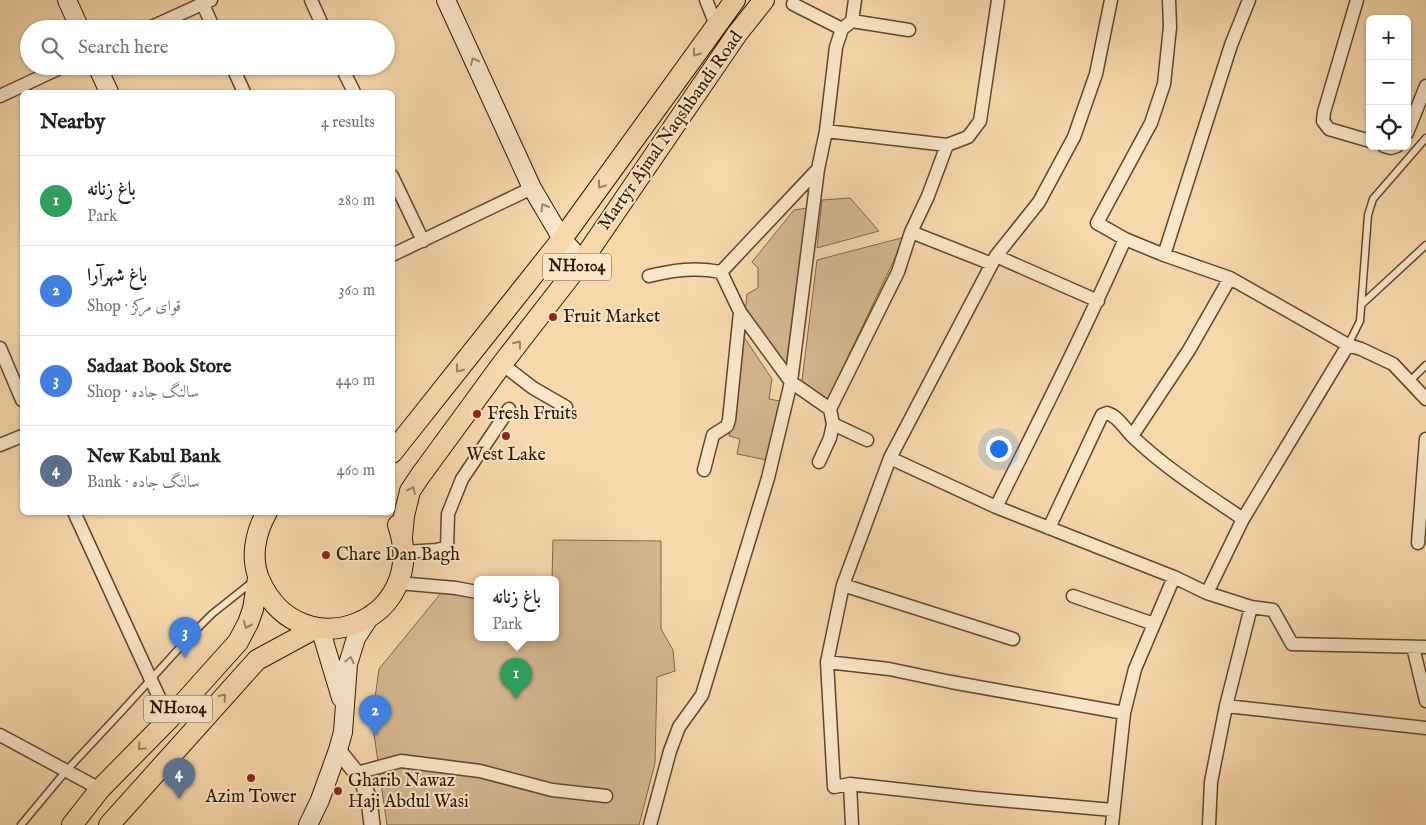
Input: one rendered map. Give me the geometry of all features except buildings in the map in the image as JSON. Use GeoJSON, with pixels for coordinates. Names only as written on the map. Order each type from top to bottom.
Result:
{"type":"FeatureCollection","features":[{"type":"Feature","properties":{"kind":"highway","name":"Martyr Ajmal Naqshbandi Road"},"geometry":{"type":"LineString","coordinates":[[395,449],[562,239],[735,0]]}},
{"type":"Feature","properties":{"kind":"highway","name":"Martyr Ajmal Naqshbandi Road"},"geometry":{"type":"LineString","coordinates":[[403,544],[404,516],[410,492],[420,476],[502,364],[582,261],[737,34],[764,0]]}},
{"type":"Feature","properties":{"kind":"highway","name":"NH0104"},"geometry":{"type":"LineString","coordinates":[[266,515],[257,535],[254,550],[258,578],[274,605],[286,616],[300,623],[318,628],[337,628],[353,625],[369,618],[381,608],[391,596],[398,582],[402,568],[403,544]]}},
{"type":"Feature","properties":{"kind":"highway"},"geometry":{"type":"LineString","coordinates":[[393,515],[397,522],[403,544]]}},
{"type":"Feature","properties":{"kind":"highway","name":"NH0104"},"geometry":{"type":"LineString","coordinates":[[72,825],[100,789],[169,719],[238,642],[253,609],[258,578]]}},
{"type":"Feature","properties":{"kind":"highway","name":"NH0104"},"geometry":{"type":"LineString","coordinates":[[109,825],[257,660],[318,628]]}},
{"type":"Feature","properties":{"kind":"main road"},"geometry":{"type":"LineString","coordinates":[[67,0],[76,20]]}},
{"type":"Feature","properties":{"kind":"main road"},"geometry":{"type":"LineString","coordinates":[[446,0],[532,188],[562,239],[582,261]]}},
{"type":"Feature","properties":{"kind":"main road"},"geometry":{"type":"LineString","coordinates":[[101,75],[108,90]]}},
{"type":"Feature","properties":{"kind":"main road"},"geometry":{"type":"LineString","coordinates":[[308,825],[320,800],[338,750],[342,732],[348,664],[356,638],[369,618]]}},
{"type":"Feature","properties":{"kind":"main road"},"geometry":{"type":"LineString","coordinates":[[318,628],[344,706]]}},
{"type":"Feature","properties":{"kind":"street"},"geometry":{"type":"LineString","coordinates":[[311,0],[320,20]]}},
{"type":"Feature","properties":{"kind":"street"},"geometry":{"type":"LineString","coordinates":[[706,0],[716,25]]}},
{"type":"Feature","properties":{"kind":"street"},"geometry":{"type":"LineString","coordinates":[[650,825],[670,751],[679,727],[702,695],[768,478],[791,382],[818,169],[826,132],[836,47],[847,25],[855,0]]}},
{"type":"Feature","properties":{"kind":"street"},"geometry":{"type":"LineString","coordinates":[[826,132],[947,145],[968,137],[980,120],[998,0]]}},
{"type":"Feature","properties":{"kind":"street"},"geometry":{"type":"LineString","coordinates":[[1111,0],[1096,74],[1074,136],[1039,202],[994,260],[890,458],[843,585],[827,662],[834,787],[850,784],[976,798],[1113,810]]}},
{"type":"Feature","properties":{"kind":"street"},"geometry":{"type":"LineString","coordinates":[[1169,0],[1170,27],[1164,84],[1151,124],[1097,223],[1125,239],[1230,278],[1348,345],[1393,364],[1426,399]]}},
{"type":"Feature","properties":{"kind":"street"},"geometry":{"type":"LineString","coordinates":[[1164,255],[1231,45],[1249,0]]}},
{"type":"Feature","properties":{"kind":"street"},"geometry":{"type":"LineString","coordinates":[[1357,0],[1322,121],[1329,129],[1366,141]]}},
{"type":"Feature","properties":{"kind":"street"},"geometry":{"type":"LineString","coordinates":[[166,20],[205,1],[211,20]]}},
{"type":"Feature","properties":{"kind":"street"},"geometry":{"type":"LineString","coordinates":[[793,4],[847,25],[909,30]]}},
{"type":"Feature","properties":{"kind":"street"},"geometry":{"type":"LineString","coordinates":[[0,96],[45,75]]}},
{"type":"Feature","properties":{"kind":"street"},"geometry":{"type":"LineString","coordinates":[[236,75],[243,90]]}},
{"type":"Feature","properties":{"kind":"street"},"geometry":{"type":"LineString","coordinates":[[346,75],[353,90]]}},
{"type":"Feature","properties":{"kind":"street"},"geometry":{"type":"LineString","coordinates":[[1411,123],[1426,86]]}},
{"type":"Feature","properties":{"kind":"street"},"geometry":{"type":"LineString","coordinates":[[819,462],[830,438],[833,424],[830,409],[898,272],[911,232],[928,196],[947,145]]}},
{"type":"Feature","properties":{"kind":"street"},"geometry":{"type":"LineString","coordinates":[[720,272],[818,169]]}},
{"type":"Feature","properties":{"kind":"street"},"geometry":{"type":"LineString","coordinates":[[395,182],[423,241]]}},
{"type":"Feature","properties":{"kind":"street"},"geometry":{"type":"LineString","coordinates":[[395,254],[532,188]]}},
{"type":"Feature","properties":{"kind":"street"},"geometry":{"type":"LineString","coordinates":[[911,232],[994,260],[1098,301]]}},
{"type":"Feature","properties":{"kind":"street"},"geometry":{"type":"LineString","coordinates":[[996,507],[1098,301],[1125,239]]}},
{"type":"Feature","properties":{"kind":"street"},"geometry":{"type":"LineString","coordinates":[[650,276],[684,269],[706,269],[720,272]]}},
{"type":"Feature","properties":{"kind":"street"},"geometry":{"type":"LineString","coordinates":[[720,272],[740,312],[791,382],[830,409]]}},
{"type":"Feature","properties":{"kind":"street"},"geometry":{"type":"LineString","coordinates":[[1132,436],[1189,350],[1230,278]]}},
{"type":"Feature","properties":{"kind":"street"},"geometry":{"type":"LineString","coordinates":[[704,470],[714,435],[727,426],[729,420],[740,312]]}},
{"type":"Feature","properties":{"kind":"street"},"geometry":{"type":"LineString","coordinates":[[1207,593],[1243,519],[1348,345]]}},
{"type":"Feature","properties":{"kind":"street"},"geometry":{"type":"LineString","coordinates":[[0,348],[20,395]]}},
{"type":"Feature","properties":{"kind":"street"},"geometry":{"type":"LineString","coordinates":[[502,364],[533,388],[566,407]]}},
{"type":"Feature","properties":{"kind":"street"},"geometry":{"type":"LineString","coordinates":[[403,544],[437,550],[447,547],[448,514],[462,479],[509,408]]}},
{"type":"Feature","properties":{"kind":"street"},"geometry":{"type":"LineString","coordinates":[[1049,528],[1102,415],[1107,412],[1114,414],[1132,436],[1174,472],[1243,519]]}},
{"type":"Feature","properties":{"kind":"street"},"geometry":{"type":"LineString","coordinates":[[833,424],[867,440]]}},
{"type":"Feature","properties":{"kind":"street"},"geometry":{"type":"LineString","coordinates":[[0,445],[20,437]]}},
{"type":"Feature","properties":{"kind":"street"},"geometry":{"type":"LineString","coordinates":[[1418,543],[1426,439]]}},
{"type":"Feature","properties":{"kind":"street"},"geometry":{"type":"LineString","coordinates":[[890,458],[996,507],[1174,577],[1207,593],[1251,607],[1273,610],[1292,644],[1420,647],[1426,701]]}},
{"type":"Feature","properties":{"kind":"street"},"geometry":{"type":"LineString","coordinates":[[75,515],[169,719]]}},
{"type":"Feature","properties":{"kind":"street"},"geometry":{"type":"LineString","coordinates":[[1112,825],[1124,713],[1135,669],[1174,577]]}},
{"type":"Feature","properties":{"kind":"street"},"geometry":{"type":"LineString","coordinates":[[398,582],[474,591]]}},
{"type":"Feature","properties":{"kind":"street"},"geometry":{"type":"LineString","coordinates":[[843,585],[1013,638]]}},
{"type":"Feature","properties":{"kind":"street"},"geometry":{"type":"LineString","coordinates":[[1072,596],[1154,624]]}},
{"type":"Feature","properties":{"kind":"street"},"geometry":{"type":"LineString","coordinates":[[1209,825],[1211,782],[1226,706],[1251,607]]}},
{"type":"Feature","properties":{"kind":"street"},"geometry":{"type":"LineString","coordinates":[[827,662],[890,669],[970,686],[1124,713]]}},
{"type":"Feature","properties":{"kind":"street"},"geometry":{"type":"LineString","coordinates":[[1226,706],[1426,728]]}},
{"type":"Feature","properties":{"kind":"street"},"geometry":{"type":"LineString","coordinates":[[0,734],[100,789]]}},
{"type":"Feature","properties":{"kind":"street"},"geometry":{"type":"LineString","coordinates":[[338,750],[362,780],[368,800],[372,825]]}},
{"type":"Feature","properties":{"kind":"street"},"geometry":{"type":"LineString","coordinates":[[357,773],[401,761],[480,771],[552,790],[606,796]]}},
{"type":"Feature","properties":{"kind":"street"},"geometry":{"type":"LineString","coordinates":[[850,784],[852,825]]}},
{"type":"Feature","properties":{"kind":"lane"},"geometry":{"type":"LineString","coordinates":[[1348,345],[1360,321],[1368,215],[1373,199],[1426,138]]}},
{"type":"Feature","properties":{"kind":"lane"},"geometry":{"type":"LineString","coordinates":[[1361,305],[1426,245]]}},
{"type":"Feature","properties":{"kind":"lane"},"geometry":{"type":"LineString","coordinates":[[1410,382],[1426,365]]}},
{"type":"Feature","properties":{"kind":"lane"},"geometry":{"type":"LineString","coordinates":[[21,825],[66,770],[193,633],[212,614],[258,578]]}},
{"type":"Feature","properties":{"kind":"shaded area"},"geometry":{"type":"Polygon","coordinates":[[[850,198],[879,231],[817,248],[822,200],[850,198]]]}},
{"type":"Feature","properties":{"kind":"shaded area"},"geometry":{"type":"Polygon","coordinates":[[[807,208],[785,375],[745,313],[747,294],[758,288],[758,268],[752,262],[794,210],[807,208]]]}},
{"type":"Feature","properties":{"kind":"shaded area"},"geometry":{"type":"Polygon","coordinates":[[[905,237],[825,405],[801,388],[817,260],[905,237]]]}},
{"type":"Feature","properties":{"kind":"shaded area"},"geometry":{"type":"Polygon","coordinates":[[[742,334],[772,379],[769,399],[780,401],[767,460],[737,454],[740,439],[729,436],[742,334]]]}},
{"type":"Feature","properties":{"kind":"shaded area"},"geometry":{"type":"Polygon","coordinates":[[[553,540],[661,541],[661,629],[673,650],[675,671],[657,677],[655,763],[639,825],[387,825],[372,720],[379,669],[441,593],[474,598],[474,641],[559,641],[559,576],[552,576],[553,540]]]}},
{"type":"Feature","properties":{"kind":"place","name":"Fruit Market"},"geometry":{"type":"Point","coordinates":[553,317]}},
{"type":"Feature","properties":{"kind":"place","name":"Fresh Fruits"},"geometry":{"type":"Point","coordinates":[477,414]}},
{"type":"Feature","properties":{"kind":"place","name":"West Lake"},"geometry":{"type":"Point","coordinates":[506,436]}},
{"type":"Feature","properties":{"kind":"place","name":"Chare Dan Bagh"},"geometry":{"type":"Point","coordinates":[326,555]}},
{"type":"Feature","properties":{"kind":"place","name":"Sadaat Book Store"},"geometry":{"type":"Point","coordinates":[185,658]}},
{"type":"Feature","properties":{"kind":"place","name":"باغ زنانه"},"geometry":{"type":"Point","coordinates":[516,699]}},
{"type":"Feature","properties":{"kind":"place","name":"باغ شهرآرا"},"geometry":{"type":"Point","coordinates":[375,736]}},
{"type":"Feature","properties":{"kind":"place","name":"Azim Tower"},"geometry":{"type":"Point","coordinates":[251,778]}},
{"type":"Feature","properties":{"kind":"place","name":"Gharib Nawaz Haji Abdul Wasi"},"geometry":{"type":"Point","coordinates":[338,791]}},
{"type":"Feature","properties":{"kind":"place","name":"New Kabul Bank"},"geometry":{"type":"Point","coordinates":[179,799]}}]}
